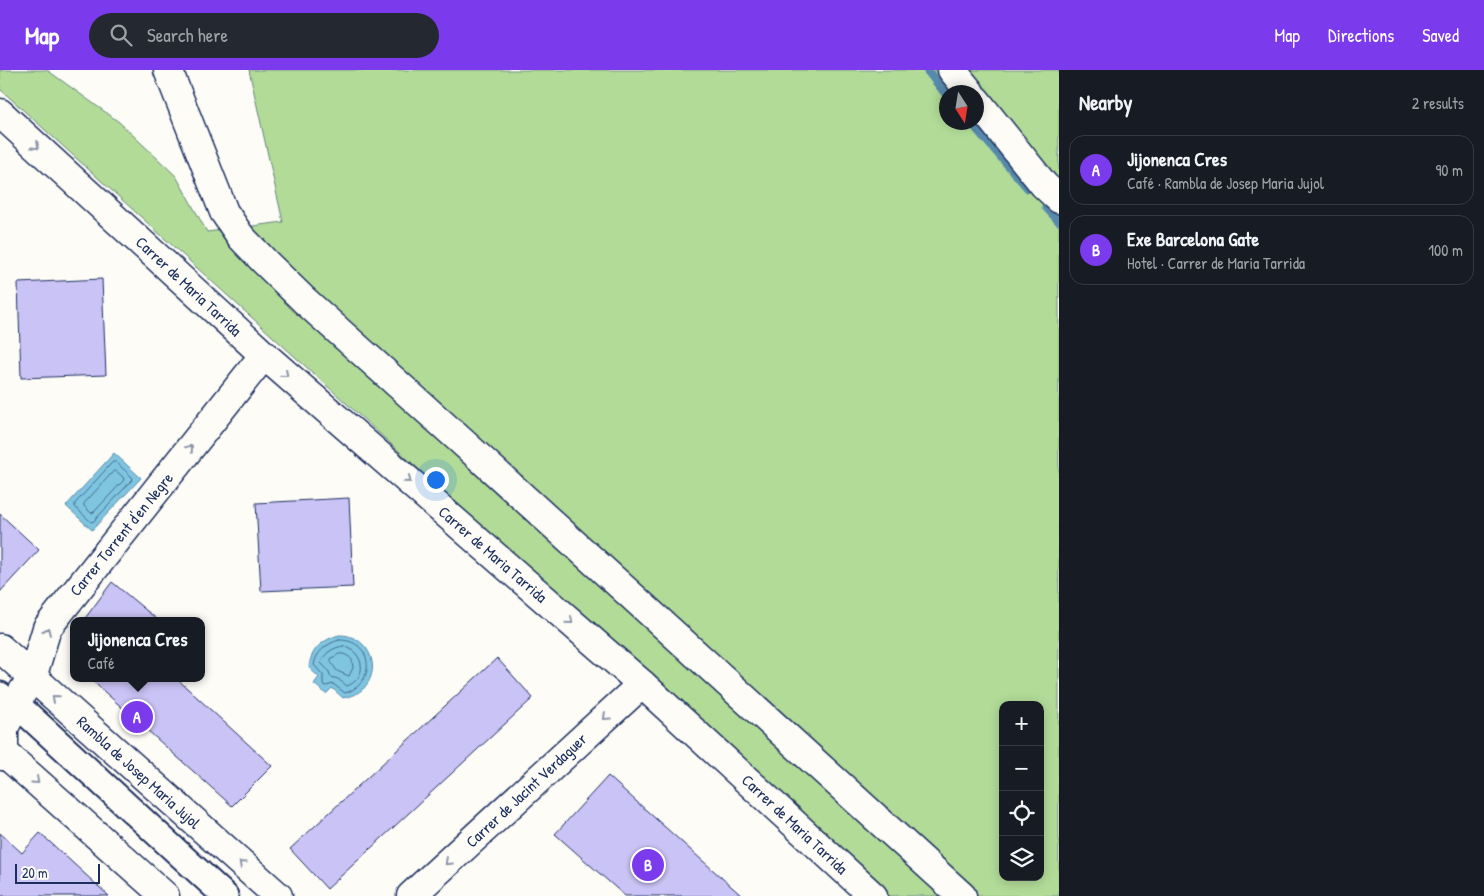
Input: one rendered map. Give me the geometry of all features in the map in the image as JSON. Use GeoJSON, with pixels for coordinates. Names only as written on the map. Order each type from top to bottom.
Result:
{"type":"FeatureCollection","features":[{"type":"Feature","properties":{"kind":"street"},"geometry":{"type":"LineString","coordinates":[[952,70],[964,85]]}},
{"type":"Feature","properties":{"kind":"street"},"geometry":{"type":"LineString","coordinates":[[168,71],[224,212],[242,237],[265,262],[304,300],[962,896]]}},
{"type":"Feature","properties":{"kind":"street"},"geometry":{"type":"LineString","coordinates":[[984,110],[1044,185],[1059,200]]}},
{"type":"Feature","properties":{"kind":"street","name":"Carrer de Maria Tarrida"},"geometry":{"type":"LineString","coordinates":[[0,113],[264,355],[642,684],[873,896]]}},
{"type":"Feature","properties":{"kind":"street","name":"Carrer Torrent d'en Negre"},"geometry":{"type":"LineString","coordinates":[[1,752],[4,728],[23,691],[32,678],[47,628],[264,355]]}},
{"type":"Feature","properties":{"kind":"street","name":"Rambla de Josep Maria Jujol"},"geometry":{"type":"LineString","coordinates":[[0,648],[278,896]]}},
{"type":"Feature","properties":{"kind":"street","name":"Carrer de Jacint Verdaguer"},"geometry":{"type":"LineString","coordinates":[[411,896],[642,684]]}},
{"type":"Feature","properties":{"kind":"street","name":"Rambla de Josep Maria Jujol"},"geometry":{"type":"LineString","coordinates":[[26,712],[225,896]]}},
{"type":"Feature","properties":{"kind":"street"},"geometry":{"type":"LineString","coordinates":[[1,752],[165,896]]}},
{"type":"Feature","properties":{"kind":"green space"},"geometry":{"type":"Polygon","coordinates":[[[0,70],[47,70],[119,122],[176,176],[207,232],[283,222],[249,70],[1059,70],[1059,896],[889,896],[0,89],[0,70]]]}},
{"type":"Feature","properties":{"kind":"water"},"geometry":{"type":"Polygon","coordinates":[[[114,453],[141,478],[92,530],[66,506],[114,453]]]}},
{"type":"Feature","properties":{"kind":"water"},"geometry":{"type":"Polygon","coordinates":[[[339,635],[349,636],[357,640],[369,653],[372,661],[370,679],[364,688],[352,696],[343,698],[332,688],[326,694],[314,684],[319,677],[309,668],[314,651],[322,643],[339,635]]]}},
{"type":"Feature","properties":{"kind":"building"},"geometry":{"type":"Polygon","coordinates":[[[102,279],[106,375],[21,378],[18,283],[102,279]]]}},
{"type":"Feature","properties":{"kind":"building"},"geometry":{"type":"Polygon","coordinates":[[[349,498],[353,587],[261,591],[256,503],[349,498]]]}},
{"type":"Feature","properties":{"kind":"building"},"geometry":{"type":"Polygon","coordinates":[[[0,514],[39,550],[0,592],[0,514]]]}},
{"type":"Feature","properties":{"kind":"building"},"geometry":{"type":"Polygon","coordinates":[[[112,582],[154,617],[86,617],[112,582]]]}},
{"type":"Feature","properties":{"kind":"building"},"geometry":{"type":"Polygon","coordinates":[[[497,658],[533,698],[327,889],[290,849],[497,658]]]}},
{"type":"Feature","properties":{"kind":"building"},"geometry":{"type":"Polygon","coordinates":[[[93,682],[180,682],[272,766],[232,806],[93,682]]]}},
{"type":"Feature","properties":{"kind":"building"},"geometry":{"type":"Polygon","coordinates":[[[608,776],[742,896],[625,896],[555,834],[608,776]]]}},
{"type":"Feature","properties":{"kind":"building"},"geometry":{"type":"Polygon","coordinates":[[[0,833],[22,853],[40,833],[109,896],[0,896],[0,833]]]}},
{"type":"Feature","properties":{"kind":"waterway"},"geometry":{"type":"LineString","coordinates":[[927,70],[939,85]]}},
{"type":"Feature","properties":{"kind":"waterway"},"geometry":{"type":"LineString","coordinates":[[978,130],[1028,188]]}},
{"type":"Feature","properties":{"kind":"waterway"},"geometry":{"type":"LineString","coordinates":[[1046,207],[1059,221]]}},
{"type":"Feature","properties":{"kind":"place","name":"Jijonenca Cres"},"geometry":{"type":"Point","coordinates":[137,717]}},
{"type":"Feature","properties":{"kind":"place","name":"Exe Barcelona Gate"},"geometry":{"type":"Point","coordinates":[648,865]}}]}
